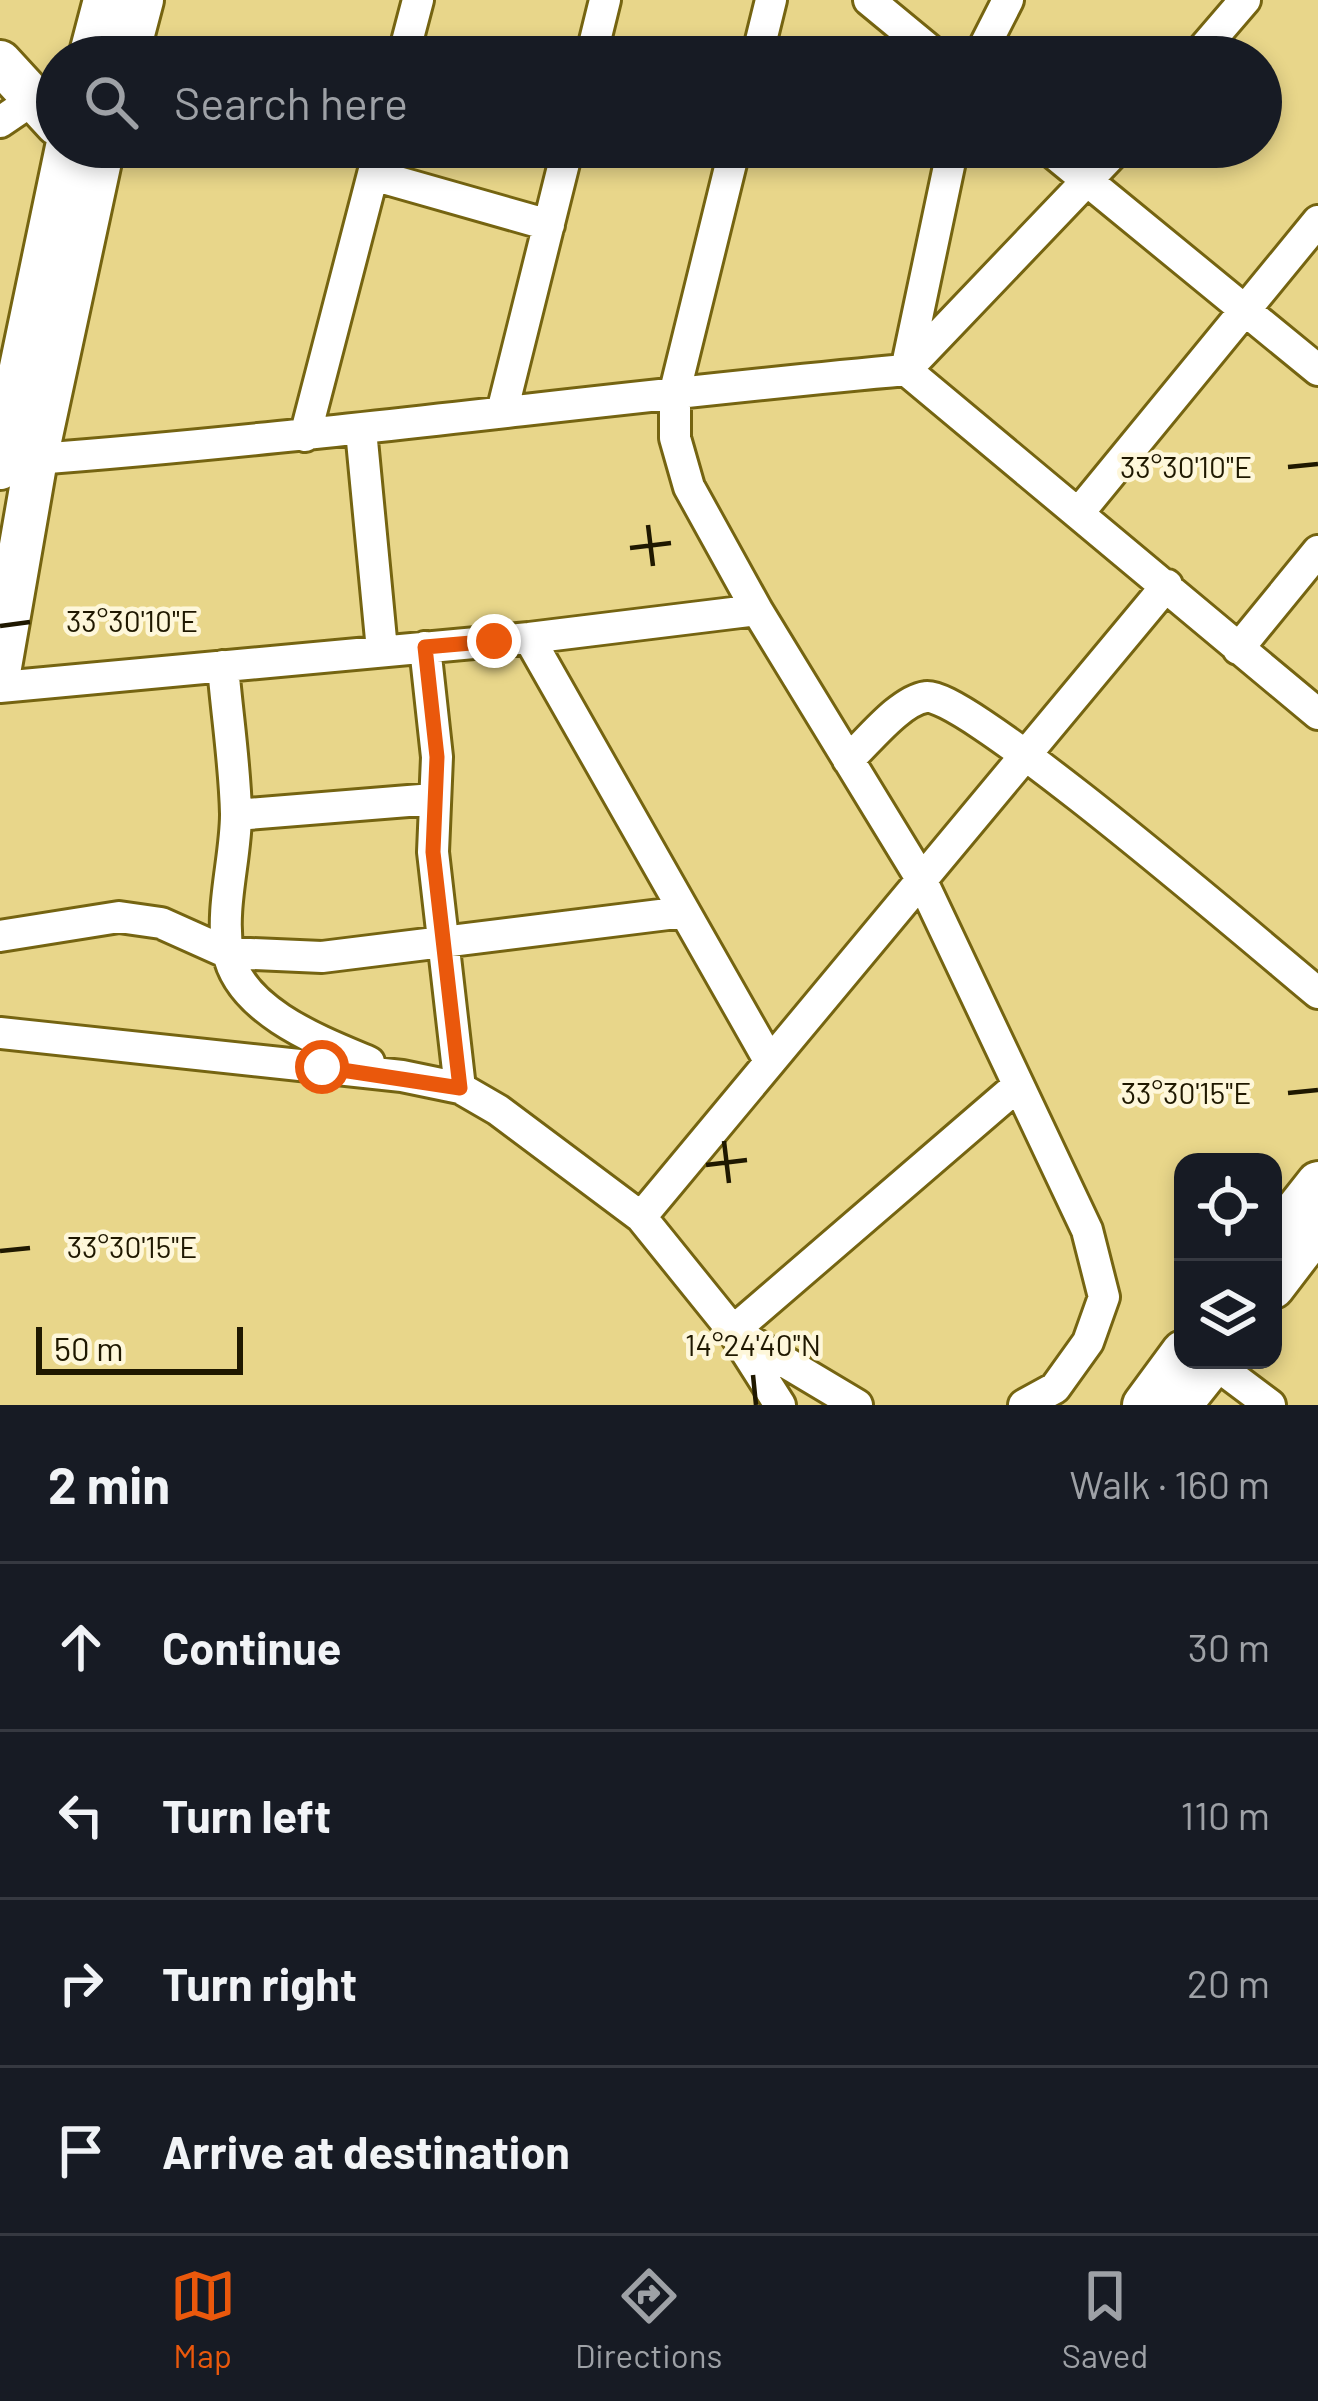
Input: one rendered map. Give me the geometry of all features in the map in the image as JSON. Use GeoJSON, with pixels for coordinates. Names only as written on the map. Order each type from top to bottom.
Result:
{"type":"FeatureCollection","features":[{"type":"Feature","properties":{"kind":"main road"},"geometry":{"type":"LineString","coordinates":[[96,36],[105,0]]}},
{"type":"Feature","properties":{"kind":"main road"},"geometry":{"type":"LineString","coordinates":[[133,36],[142,0]]}},
{"type":"Feature","properties":{"kind":"main road"},"geometry":{"type":"LineString","coordinates":[[0,62],[30,115]]}},
{"type":"Feature","properties":{"kind":"main road"},"geometry":{"type":"LineString","coordinates":[[0,667],[18,463],[64,168]]}},
{"type":"Feature","properties":{"kind":"main road"},"geometry":{"type":"LineString","coordinates":[[18,463],[97,168]]}},
{"type":"Feature","properties":{"kind":"main road"},"geometry":{"type":"LineString","coordinates":[[1282,1229],[1318,1183]]}},
{"type":"Feature","properties":{"kind":"main road"},"geometry":{"type":"LineString","coordinates":[[1282,1275],[1318,1228]]}},
{"type":"Feature","properties":{"kind":"main road"},"geometry":{"type":"LineString","coordinates":[[1144,1405],[1190,1369]]}},
{"type":"Feature","properties":{"kind":"main road"},"geometry":{"type":"LineString","coordinates":[[1180,1405],[1198,1369]]}},
{"type":"Feature","properties":{"kind":"street"},"geometry":{"type":"LineString","coordinates":[[409,36],[418,0]]}},
{"type":"Feature","properties":{"kind":"street"},"geometry":{"type":"LineString","coordinates":[[596,36],[605,0]]}},
{"type":"Feature","properties":{"kind":"street"},"geometry":{"type":"LineString","coordinates":[[762,36],[771,0]]}},
{"type":"Feature","properties":{"kind":"street"},"geometry":{"type":"LineString","coordinates":[[869,0],[913,36]]}},
{"type":"Feature","properties":{"kind":"street"},"geometry":{"type":"LineString","coordinates":[[990,36],[1008,0]]}},
{"type":"Feature","properties":{"kind":"street"},"geometry":{"type":"LineString","coordinates":[[1214,36],[1245,0]]}},
{"type":"Feature","properties":{"kind":"street"},"geometry":{"type":"LineString","coordinates":[[305,436],[374,168]]}},
{"type":"Feature","properties":{"kind":"street"},"geometry":{"type":"LineString","coordinates":[[395,168],[549,225]]}},
{"type":"Feature","properties":{"kind":"street"},"geometry":{"type":"LineString","coordinates":[[502,412],[563,168]]}},
{"type":"Feature","properties":{"kind":"street"},"geometry":{"type":"LineString","coordinates":[[730,168],[675,391],[675,438],[689,488],[757,610],[920,877],[1016,1088],[1088,1230],[1104,1297],[1088,1342],[1055,1388],[1024,1405]]}},
{"type":"Feature","properties":{"kind":"street"},"geometry":{"type":"LineString","coordinates":[[906,370],[949,168]]}},
{"type":"Feature","properties":{"kind":"street"},"geometry":{"type":"LineString","coordinates":[[1071,168],[1318,370]]}},
{"type":"Feature","properties":{"kind":"street"},"geometry":{"type":"LineString","coordinates":[[18,463],[906,370],[1100,168]]}},
{"type":"Feature","properties":{"kind":"street"},"geometry":{"type":"LineString","coordinates":[[1081,511],[1318,221]]}},
{"type":"Feature","properties":{"kind":"street"},"geometry":{"type":"LineString","coordinates":[[906,370],[1081,511],[1318,714]]}},
{"type":"Feature","properties":{"kind":"street"},"geometry":{"type":"LineString","coordinates":[[361,430],[382,650]]}},
{"type":"Feature","properties":{"kind":"street"},"geometry":{"type":"LineString","coordinates":[[1238,649],[1318,551]]}},
{"type":"Feature","properties":{"kind":"street"},"geometry":{"type":"LineString","coordinates":[[641,1217],[1167,585]]}},
{"type":"Feature","properties":{"kind":"street"},"geometry":{"type":"LineString","coordinates":[[0,687],[529,638],[757,610]]}},
{"type":"Feature","properties":{"kind":"street"},"geometry":{"type":"LineString","coordinates":[[529,638],[770,1062]]}},
{"type":"Feature","properties":{"kind":"street"},"geometry":{"type":"LineString","coordinates":[[425,647],[437,757],[433,852],[460,1088]]}},
{"type":"Feature","properties":{"kind":"street"},"geometry":{"type":"LineString","coordinates":[[223,666],[236,815],[228,953],[238,976],[297,1029],[402,1076]]}},
{"type":"Feature","properties":{"kind":"street"},"geometry":{"type":"LineString","coordinates":[[848,760],[925,697],[949,702],[1024,753],[1318,993]]}},
{"type":"Feature","properties":{"kind":"street"},"geometry":{"type":"LineString","coordinates":[[236,815],[434,799]]}},
{"type":"Feature","properties":{"kind":"street"},"geometry":{"type":"LineString","coordinates":[[0,936],[119,917],[160,923],[228,953],[322,958],[684,912]]}},
{"type":"Feature","properties":{"kind":"street"},"geometry":{"type":"LineString","coordinates":[[0,1033],[402,1076],[460,1088],[641,1217],[733,1331],[779,1405]]}},
{"type":"Feature","properties":{"kind":"street"},"geometry":{"type":"LineString","coordinates":[[733,1331],[1016,1088]]}},
{"type":"Feature","properties":{"kind":"street"},"geometry":{"type":"LineString","coordinates":[[733,1331],[857,1405]]}},
{"type":"Feature","properties":{"kind":"street"},"geometry":{"type":"LineString","coordinates":[[1219,1369],[1270,1405]]}},
{"type":"Feature","properties":{"kind":"route"},"geometry":{"type":"LineString","coordinates":[[322,1067],[460,1088],[433,852],[437,757],[425,647],[494,641]]}}]}
